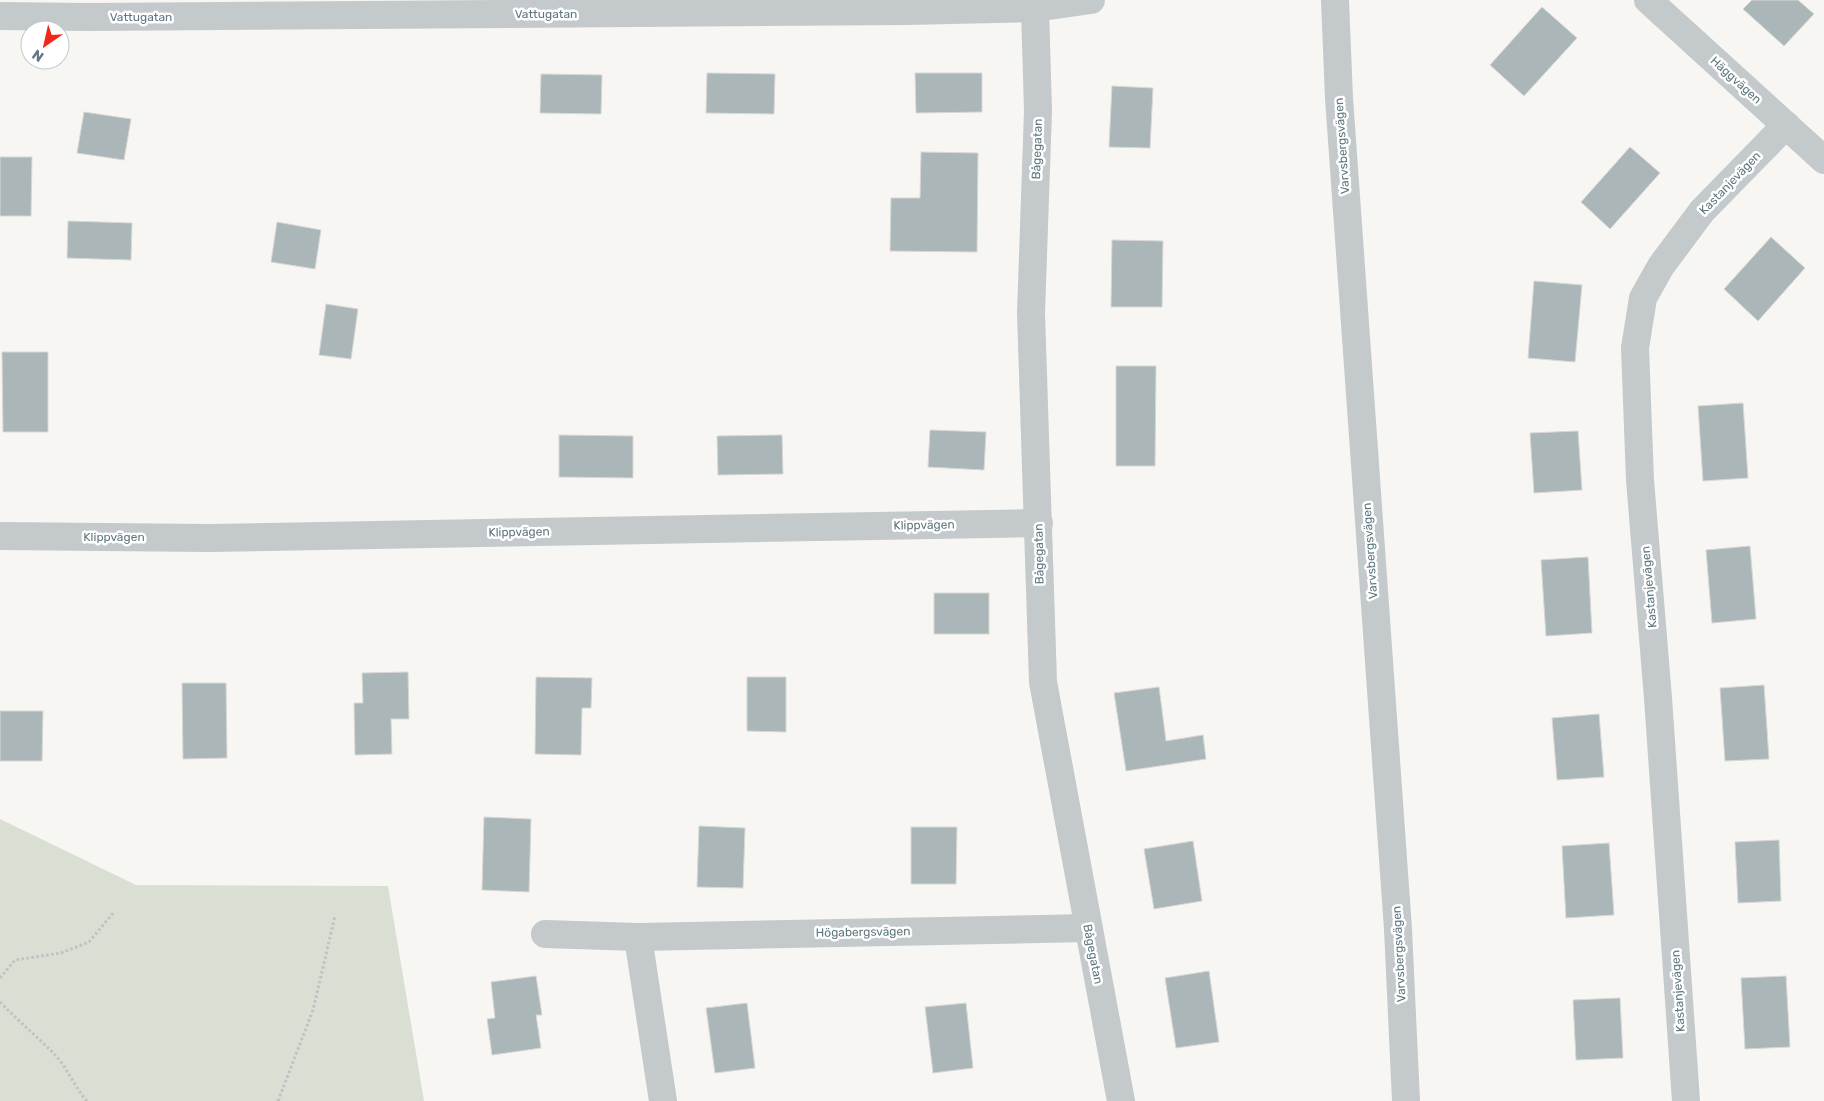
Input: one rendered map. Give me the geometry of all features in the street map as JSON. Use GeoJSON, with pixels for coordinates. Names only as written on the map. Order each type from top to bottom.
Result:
{"type":"FeatureCollection","features":[{"type":"Feature","properties":{"kind":"street","name":"Vattugatan"},"geometry":{"type":"LineString","coordinates":[[0,16],[89,17],[888,11],[1091,0]]}},
{"type":"Feature","properties":{"kind":"street","name":"Varvsbergsvägen"},"geometry":{"type":"LineString","coordinates":[[1335,0],[1340,108],[1398,929],[1406,1101]]}},
{"type":"Feature","properties":{"kind":"street","name":"Häggvägen"},"geometry":{"type":"LineString","coordinates":[[1648,0],[1824,160]]}},
{"type":"Feature","properties":{"kind":"street","name":"Bågegatan"},"geometry":{"type":"LineString","coordinates":[[1033,4],[1038,111],[1031,312],[1042,682],[1120,1101]]}},
{"type":"Feature","properties":{"kind":"street","name":"Kastanjevägen"},"geometry":{"type":"LineString","coordinates":[[1686,1101],[1658,698],[1640,480],[1635,348],[1643,298],[1661,266],[1702,211],[1786,125]]}},
{"type":"Feature","properties":{"kind":"street","name":"Klippvägen"},"geometry":{"type":"LineString","coordinates":[[0,536],[209,538],[1038,523]]}},
{"type":"Feature","properties":{"kind":"street","name":"Högabergsvägen"},"geometry":{"type":"LineString","coordinates":[[545,934],[638,937],[1088,928]]}},
{"type":"Feature","properties":{"kind":"street"},"geometry":{"type":"LineString","coordinates":[[638,937],[663,1101]]}},
{"type":"Feature","properties":{"kind":"path"},"geometry":{"type":"LineString","coordinates":[[0,978],[15,960],[61,954],[89,942],[114,912]]}},
{"type":"Feature","properties":{"kind":"path"},"geometry":{"type":"LineString","coordinates":[[278,1101],[313,1010],[334,916]]}},
{"type":"Feature","properties":{"kind":"path"},"geometry":{"type":"LineString","coordinates":[[0,1002],[57,1057],[87,1101]]}},
{"type":"Feature","properties":{"kind":"shaded area"},"geometry":{"type":"Polygon","coordinates":[[[0,819],[136,885],[388,886],[424,1101],[0,1101],[0,819]]]}},
{"type":"Feature","properties":{"kind":"building"},"geometry":{"type":"Polygon","coordinates":[[[1752,0],[1798,0],[1814,14],[1784,46],[1743,9],[1752,0]]]}},
{"type":"Feature","properties":{"kind":"building"},"geometry":{"type":"Polygon","coordinates":[[[1542,7],[1577,38],[1524,96],[1490,65],[1542,7]]]}},
{"type":"Feature","properties":{"kind":"building"},"geometry":{"type":"Polygon","coordinates":[[[707,73],[775,74],[774,114],[706,113],[707,73]]]}},
{"type":"Feature","properties":{"kind":"building"},"geometry":{"type":"Polygon","coordinates":[[[915,73],[982,73],[982,112],[916,113],[915,73]]]}},
{"type":"Feature","properties":{"kind":"building"},"geometry":{"type":"Polygon","coordinates":[[[541,74],[602,75],[601,114],[540,113],[541,74]]]}},
{"type":"Feature","properties":{"kind":"building"},"geometry":{"type":"Polygon","coordinates":[[[1112,86],[1153,88],[1150,148],[1109,147],[1112,86]]]}},
{"type":"Feature","properties":{"kind":"building"},"geometry":{"type":"Polygon","coordinates":[[[84,112],[131,119],[124,160],[77,153],[84,112]]]}},
{"type":"Feature","properties":{"kind":"building"},"geometry":{"type":"Polygon","coordinates":[[[1630,147],[1660,173],[1610,229],[1581,202],[1630,147]]]}},
{"type":"Feature","properties":{"kind":"building"},"geometry":{"type":"Polygon","coordinates":[[[921,152],[978,153],[977,252],[890,251],[891,198],[920,198],[921,152]]]}},
{"type":"Feature","properties":{"kind":"building"},"geometry":{"type":"Polygon","coordinates":[[[0,157],[32,157],[31,216],[0,216],[0,157]]]}},
{"type":"Feature","properties":{"kind":"building"},"geometry":{"type":"Polygon","coordinates":[[[68,221],[132,223],[131,260],[67,258],[68,221]]]}},
{"type":"Feature","properties":{"kind":"building"},"geometry":{"type":"Polygon","coordinates":[[[277,222],[321,230],[315,269],[271,262],[277,222]]]}},
{"type":"Feature","properties":{"kind":"building"},"geometry":{"type":"Polygon","coordinates":[[[1771,237],[1805,268],[1758,321],[1724,289],[1771,237]]]}},
{"type":"Feature","properties":{"kind":"building"},"geometry":{"type":"Polygon","coordinates":[[[1112,240],[1163,241],[1162,307],[1111,307],[1112,240]]]}},
{"type":"Feature","properties":{"kind":"building"},"geometry":{"type":"Polygon","coordinates":[[[1534,281],[1582,285],[1575,362],[1528,358],[1534,281]]]}},
{"type":"Feature","properties":{"kind":"building"},"geometry":{"type":"Polygon","coordinates":[[[326,304],[358,309],[351,359],[319,355],[326,304]]]}},
{"type":"Feature","properties":{"kind":"building"},"geometry":{"type":"Polygon","coordinates":[[[2,352],[48,352],[48,432],[3,432],[2,352]]]}},
{"type":"Feature","properties":{"kind":"building"},"geometry":{"type":"Polygon","coordinates":[[[1116,366],[1156,366],[1155,466],[1116,466],[1116,366]]]}},
{"type":"Feature","properties":{"kind":"building"},"geometry":{"type":"Polygon","coordinates":[[[1743,403],[1748,478],[1703,481],[1698,406],[1743,403]]]}},
{"type":"Feature","properties":{"kind":"building"},"geometry":{"type":"Polygon","coordinates":[[[930,430],[986,432],[984,470],[928,467],[930,430]]]}},
{"type":"Feature","properties":{"kind":"building"},"geometry":{"type":"Polygon","coordinates":[[[1578,431],[1582,490],[1534,493],[1530,433],[1578,431]]]}},
{"type":"Feature","properties":{"kind":"building"},"geometry":{"type":"Polygon","coordinates":[[[559,435],[633,436],[633,478],[559,477],[559,435]]]}},
{"type":"Feature","properties":{"kind":"building"},"geometry":{"type":"Polygon","coordinates":[[[782,435],[783,474],[718,475],[717,436],[782,435]]]}},
{"type":"Feature","properties":{"kind":"building"},"geometry":{"type":"Polygon","coordinates":[[[1750,546],[1756,619],[1712,623],[1706,550],[1750,546]]]}},
{"type":"Feature","properties":{"kind":"building"},"geometry":{"type":"Polygon","coordinates":[[[1588,557],[1592,633],[1546,636],[1541,560],[1588,557]]]}},
{"type":"Feature","properties":{"kind":"building"},"geometry":{"type":"Polygon","coordinates":[[[934,593],[989,593],[989,634],[934,634],[934,593]]]}},
{"type":"Feature","properties":{"kind":"building"},"geometry":{"type":"Polygon","coordinates":[[[408,672],[409,719],[391,719],[392,754],[355,755],[354,703],[363,703],[362,673],[408,672]]]}},
{"type":"Feature","properties":{"kind":"building"},"geometry":{"type":"Polygon","coordinates":[[[536,677],[592,678],[591,708],[582,708],[581,755],[535,754],[536,677]]]}},
{"type":"Feature","properties":{"kind":"building"},"geometry":{"type":"Polygon","coordinates":[[[747,677],[786,677],[786,732],[747,731],[747,677]]]}},
{"type":"Feature","properties":{"kind":"building"},"geometry":{"type":"Polygon","coordinates":[[[182,683],[226,683],[227,758],[183,759],[182,683]]]}},
{"type":"Feature","properties":{"kind":"building"},"geometry":{"type":"Polygon","coordinates":[[[1764,685],[1769,759],[1725,761],[1720,688],[1764,685]]]}},
{"type":"Feature","properties":{"kind":"building"},"geometry":{"type":"Polygon","coordinates":[[[1159,687],[1166,741],[1203,735],[1206,759],[1126,771],[1114,693],[1159,687]]]}},
{"type":"Feature","properties":{"kind":"building"},"geometry":{"type":"Polygon","coordinates":[[[0,711],[43,711],[42,761],[0,761],[0,711]]]}},
{"type":"Feature","properties":{"kind":"building"},"geometry":{"type":"Polygon","coordinates":[[[1599,714],[1604,777],[1557,780],[1552,718],[1599,714]]]}},
{"type":"Feature","properties":{"kind":"building"},"geometry":{"type":"Polygon","coordinates":[[[484,817],[531,819],[529,892],[482,890],[484,817]]]}},
{"type":"Feature","properties":{"kind":"building"},"geometry":{"type":"Polygon","coordinates":[[[699,826],[745,828],[743,888],[697,887],[699,826]]]}},
{"type":"Feature","properties":{"kind":"building"},"geometry":{"type":"Polygon","coordinates":[[[911,827],[957,827],[956,884],[911,884],[911,827]]]}},
{"type":"Feature","properties":{"kind":"building"},"geometry":{"type":"Polygon","coordinates":[[[1779,840],[1781,901],[1738,903],[1735,842],[1779,840]]]}},
{"type":"Feature","properties":{"kind":"building"},"geometry":{"type":"Polygon","coordinates":[[[1193,841],[1202,901],[1154,909],[1144,849],[1193,841]]]}},
{"type":"Feature","properties":{"kind":"building"},"geometry":{"type":"Polygon","coordinates":[[[1609,843],[1614,915],[1566,918],[1562,846],[1609,843]]]}},
{"type":"Feature","properties":{"kind":"building"},"geometry":{"type":"Polygon","coordinates":[[[1209,971],[1219,1042],[1176,1048],[1165,978],[1209,971]]]}},
{"type":"Feature","properties":{"kind":"building"},"geometry":{"type":"Polygon","coordinates":[[[536,976],[542,1015],[536,1015],[541,1048],[492,1055],[487,1019],[495,1018],[491,982],[536,976]]]}},
{"type":"Feature","properties":{"kind":"building"},"geometry":{"type":"Polygon","coordinates":[[[1786,976],[1790,1047],[1745,1049],[1741,978],[1786,976]]]}},
{"type":"Feature","properties":{"kind":"building"},"geometry":{"type":"Polygon","coordinates":[[[1620,998],[1623,1058],[1576,1060],[1573,1000],[1620,998]]]}},
{"type":"Feature","properties":{"kind":"building"},"geometry":{"type":"Polygon","coordinates":[[[747,1003],[755,1068],[715,1073],[706,1008],[747,1003]]]}},
{"type":"Feature","properties":{"kind":"building"},"geometry":{"type":"Polygon","coordinates":[[[966,1003],[973,1068],[933,1073],[925,1007],[966,1003]]]}}]}
